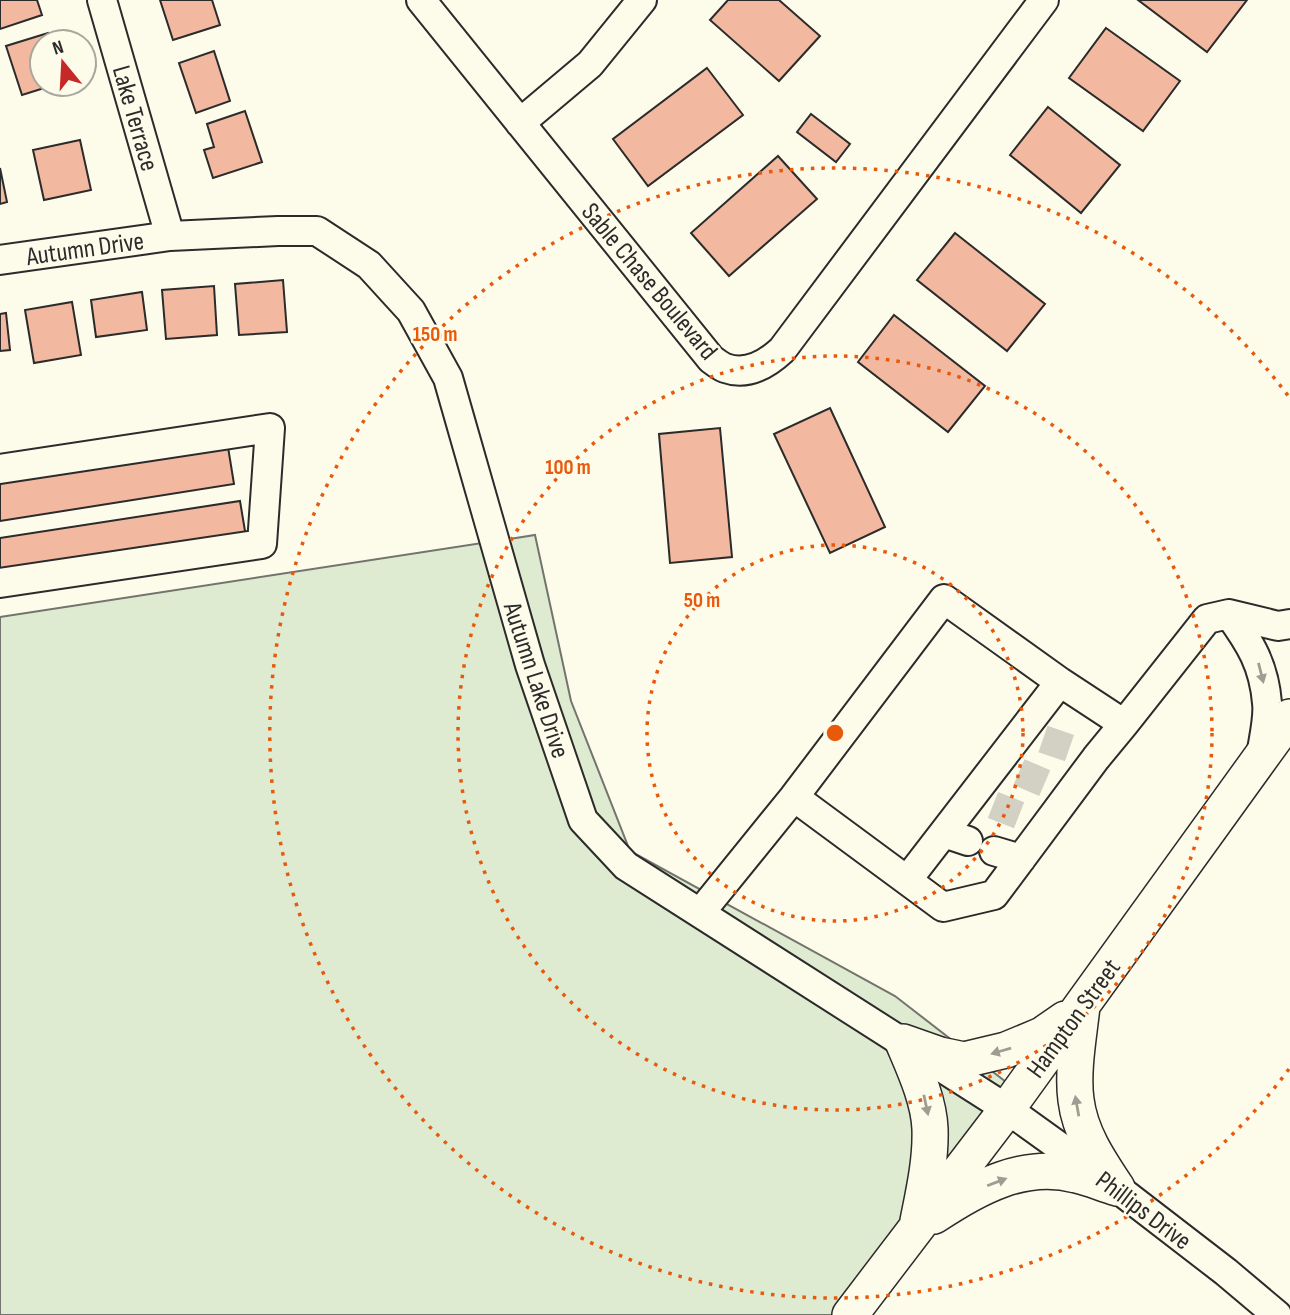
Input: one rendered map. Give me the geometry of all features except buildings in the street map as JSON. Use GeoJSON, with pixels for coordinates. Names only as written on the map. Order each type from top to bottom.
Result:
{"type":"FeatureCollection","features":[{"type":"Feature","properties":{"kind":"main road","name":"Hampton Street"},"geometry":{"type":"LineString","coordinates":[[850,1315],[1007,1109],[1290,717]]}},
{"type":"Feature","properties":{"kind":"main road"},"geometry":{"type":"LineString","coordinates":[[903,1041],[940,1055],[964,1060],[1006,1051],[1042,1035],[1082,1006]]}},
{"type":"Feature","properties":{"kind":"main road"},"geometry":{"type":"LineString","coordinates":[[1082,1006],[1075,1098],[1081,1123],[1096,1156],[1117,1188]]}},
{"type":"Feature","properties":{"kind":"main road"},"geometry":{"type":"LineString","coordinates":[[903,1041],[921,1083],[930,1128],[927,1171],[917,1228]]}},
{"type":"Feature","properties":{"kind":"main road"},"geometry":{"type":"LineString","coordinates":[[917,1228],[965,1196],[1002,1179],[1034,1171],[1073,1174],[1117,1188]]}},
{"type":"Feature","properties":{"kind":"street","name":"Lake Terrace"},"geometry":{"type":"LineString","coordinates":[[102,0],[170,236]]}},
{"type":"Feature","properties":{"kind":"street","name":"Sable Chase Boulevard"},"geometry":{"type":"LineString","coordinates":[[421,0],[711,359],[726,368],[740,370],[758,368],[782,350],[1044,0]]}},
{"type":"Feature","properties":{"kind":"street"},"geometry":{"type":"LineString","coordinates":[[520,123],[590,64],[642,0]]}},
{"type":"Feature","properties":{"kind":"street","name":"Autumn Lake Drive"},"geometry":{"type":"LineString","coordinates":[[170,236],[317,231],[369,265],[411,311],[448,378],[530,665],[583,820],[626,866],[1007,1109]]}},
{"type":"Feature","properties":{"kind":"street","name":"Autumn Drive"},"geometry":{"type":"LineString","coordinates":[[0,260],[170,236]]}},
{"type":"Feature","properties":{"kind":"street"},"geometry":{"type":"LineString","coordinates":[[0,469],[270,428],[262,544],[0,583]]}},
{"type":"Feature","properties":{"kind":"street"},"geometry":{"type":"LineString","coordinates":[[700,914],[794,797],[944,599],[1124,724]]}},
{"type":"Feature","properties":{"kind":"street"},"geometry":{"type":"LineString","coordinates":[[794,797],[943,907],[994,895],[1021,859],[1034,821],[1084,754],[1124,724],[1207,619],[1228,614],[1278,626],[1290,624]]}},
{"type":"Feature","properties":{"kind":"street"},"geometry":{"type":"LineString","coordinates":[[1228,614],[1250,644],[1260,665],[1268,705],[1261,757]]}},
{"type":"Feature","properties":{"kind":"street"},"geometry":{"type":"LineString","coordinates":[[908,880],[956,837],[1033,735],[1060,681]]}},
{"type":"Feature","properties":{"kind":"street"},"geometry":{"type":"LineString","coordinates":[[994,850],[1021,859]]}},
{"type":"Feature","properties":{"kind":"street","name":"Phillips Drive"},"geometry":{"type":"LineString","coordinates":[[1007,1109],[1117,1188],[1277,1315]]}},
{"type":"Feature","properties":{"kind":"green space"},"geometry":{"type":"Polygon","coordinates":[[[535,535],[571,701],[630,851],[895,996],[1024,1096],[855,1315],[0,1315],[0,617],[535,535]]]}},
{"type":"Feature","properties":{"kind":"tunnel"},"geometry":{"type":"LineString","coordinates":[[1043,739],[1072,749]]}},
{"type":"Feature","properties":{"kind":"tunnel"},"geometry":{"type":"LineString","coordinates":[[1019,772],[1047,784]]}},
{"type":"Feature","properties":{"kind":"tunnel"},"geometry":{"type":"LineString","coordinates":[[993,805],[1021,816]]}}]}
